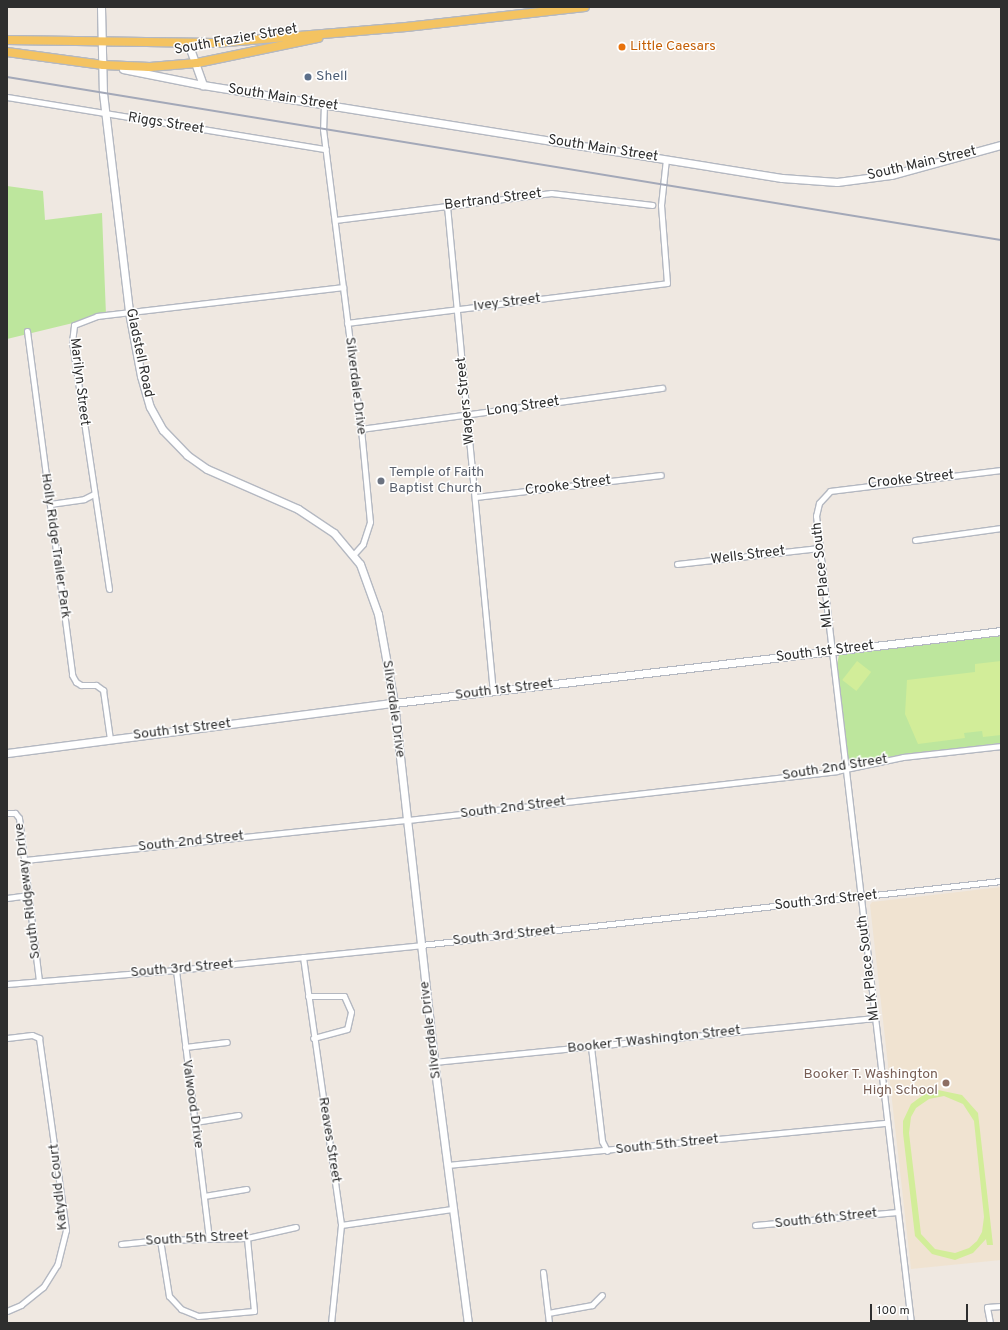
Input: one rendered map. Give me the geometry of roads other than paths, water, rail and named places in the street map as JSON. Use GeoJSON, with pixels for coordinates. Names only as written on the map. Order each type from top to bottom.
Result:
{"type":"FeatureCollection","features":[{"type":"Feature","properties":{"kind":"main road","name":"South Frazier Street"},"geometry":{"type":"LineString","coordinates":[[7,40],[104,43],[188,43],[350,32],[585,7]]}},
{"type":"Feature","properties":{"kind":"main road","name":"South Frazier Street"},"geometry":{"type":"LineString","coordinates":[[7,52],[103,65],[150,66],[197,63],[350,32]]}},
{"type":"Feature","properties":{"kind":"street","name":"Gladstell Road"},"geometry":{"type":"LineString","coordinates":[[102,7],[106,115],[130,312],[141,376],[150,407],[163,430],[187,455],[207,469],[298,509],[318,521],[334,533],[353,555]]}},
{"type":"Feature","properties":{"kind":"street"},"geometry":{"type":"LineString","coordinates":[[188,43],[197,63],[203,85]]}},
{"type":"Feature","properties":{"kind":"street","name":"South Main Street"},"geometry":{"type":"LineString","coordinates":[[103,65],[203,85],[782,178],[837,182],[890,175],[1001,145]]}},
{"type":"Feature","properties":{"kind":"street","name":"Riggs Street"},"geometry":{"type":"LineString","coordinates":[[7,97],[106,115],[326,149]]}},
{"type":"Feature","properties":{"kind":"street","name":"Silverdale Drive"},"geometry":{"type":"LineString","coordinates":[[324,104],[326,149],[361,429],[370,522],[363,544],[353,555],[371,590],[378,614],[394,703],[434,1062],[468,1323]]}},
{"type":"Feature","properties":{"kind":"street","name":"Ivey Street"},"geometry":{"type":"LineString","coordinates":[[347,323],[666,283],[661,205],[666,159]]}},
{"type":"Feature","properties":{"kind":"street","name":"Bertrand Street"},"geometry":{"type":"LineString","coordinates":[[335,220],[551,193],[652,205]]}},
{"type":"Feature","properties":{"kind":"street","name":"Wagers Street"},"geometry":{"type":"LineString","coordinates":[[447,206],[456,309],[476,497],[493,692]]}},
{"type":"Feature","properties":{"kind":"street","name":"Marilyn Street"},"geometry":{"type":"LineString","coordinates":[[109,589],[72,342],[74,325],[97,316],[343,287]]}},
{"type":"Feature","properties":{"kind":"street","name":"Holly Ridge Trailer Park"},"geometry":{"type":"LineString","coordinates":[[27,332],[72,675],[76,682],[82,685],[96,685],[103,690],[110,739]]}},
{"type":"Feature","properties":{"kind":"street","name":"Long Street"},"geometry":{"type":"LineString","coordinates":[[361,429],[662,388]]}},
{"type":"Feature","properties":{"kind":"street","name":"Crooke Street"},"geometry":{"type":"LineString","coordinates":[[823,496],[830,491],[845,487],[1001,470]]}},
{"type":"Feature","properties":{"kind":"street","name":"Crooke Street"},"geometry":{"type":"LineString","coordinates":[[476,497],[660,475]]}},
{"type":"Feature","properties":{"kind":"street"},"geometry":{"type":"LineString","coordinates":[[50,504],[84,499],[94,494]]}},
{"type":"Feature","properties":{"kind":"street","name":"MLK Place South"},"geometry":{"type":"LineString","coordinates":[[823,496],[816,516],[819,548],[911,1323]]}},
{"type":"Feature","properties":{"kind":"street"},"geometry":{"type":"LineString","coordinates":[[915,540],[1001,528]]}},
{"type":"Feature","properties":{"kind":"street","name":"Wells Street"},"geometry":{"type":"LineString","coordinates":[[677,564],[819,548]]}},
{"type":"Feature","properties":{"kind":"street","name":"South 1st Street"},"geometry":{"type":"LineString","coordinates":[[7,753],[394,703],[1001,631]]}},
{"type":"Feature","properties":{"kind":"street","name":"South 2nd Street"},"geometry":{"type":"LineString","coordinates":[[24,860],[408,820],[845,769],[903,757],[1001,746]]}},
{"type":"Feature","properties":{"kind":"street","name":"South Ridgeway Drive"},"geometry":{"type":"LineString","coordinates":[[7,813],[15,813],[19,816],[39,980]]}},
{"type":"Feature","properties":{"kind":"street","name":"South 3rd Street"},"geometry":{"type":"LineString","coordinates":[[7,984],[39,980],[176,970],[421,945],[1001,881]]}},
{"type":"Feature","properties":{"kind":"street"},"geometry":{"type":"LineString","coordinates":[[7,898],[29,895]]}},
{"type":"Feature","properties":{"kind":"street","name":"Reaves Street"},"geometry":{"type":"LineString","coordinates":[[303,957],[342,1225],[331,1323]]}},
{"type":"Feature","properties":{"kind":"street","name":"Valwood Drive"},"geometry":{"type":"LineString","coordinates":[[176,970],[209,1238]]}},
{"type":"Feature","properties":{"kind":"street"},"geometry":{"type":"LineString","coordinates":[[308,996],[344,996],[351,1012],[347,1029],[314,1038]]}},
{"type":"Feature","properties":{"kind":"street","name":"Booker T Washington Street"},"geometry":{"type":"LineString","coordinates":[[434,1062],[874,1018]]}},
{"type":"Feature","properties":{"kind":"street","name":"Katydid Court"},"geometry":{"type":"LineString","coordinates":[[7,1038],[32,1035],[39,1038],[66,1230],[57,1265],[43,1287],[21,1305],[7,1311]]}},
{"type":"Feature","properties":{"kind":"street"},"geometry":{"type":"LineString","coordinates":[[185,1047],[227,1042]]}},
{"type":"Feature","properties":{"kind":"street"},"geometry":{"type":"LineString","coordinates":[[591,1047],[602,1140],[607,1151]]}},
{"type":"Feature","properties":{"kind":"street"},"geometry":{"type":"LineString","coordinates":[[195,1122],[238,1115]]}},
{"type":"Feature","properties":{"kind":"street","name":"South 5th Street"},"geometry":{"type":"LineString","coordinates":[[447,1165],[607,1151],[887,1122]]}},
{"type":"Feature","properties":{"kind":"street"},"geometry":{"type":"LineString","coordinates":[[204,1196],[246,1189]]}},
{"type":"Feature","properties":{"kind":"street"},"geometry":{"type":"LineString","coordinates":[[342,1225],[452,1209]]}},
{"type":"Feature","properties":{"kind":"street","name":"South 6th Street"},"geometry":{"type":"LineString","coordinates":[[755,1225],[897,1212]]}},
{"type":"Feature","properties":{"kind":"street","name":"South 5th Street"},"geometry":{"type":"LineString","coordinates":[[121,1244],[160,1240],[247,1238],[296,1227]]}},
{"type":"Feature","properties":{"kind":"street"},"geometry":{"type":"LineString","coordinates":[[160,1240],[166,1287],[169,1296],[181,1309],[198,1316],[254,1311],[247,1238]]}},
{"type":"Feature","properties":{"kind":"street"},"geometry":{"type":"LineString","coordinates":[[543,1272],[549,1323]]}},
{"type":"Feature","properties":{"kind":"street"},"geometry":{"type":"LineString","coordinates":[[548,1313],[592,1305],[602,1295]]}},
{"type":"Feature","properties":{"kind":"street"},"geometry":{"type":"LineString","coordinates":[[990,1323],[987,1307],[1001,1306]]}},
{"type":"Feature","properties":{"kind":"railway"},"geometry":{"type":"LineString","coordinates":[[7,77],[1001,240]]}},
{"type":"Feature","properties":{"kind":"place","name":"Little Caesars"},"geometry":{"type":"Point","coordinates":[622,47]}},
{"type":"Feature","properties":{"kind":"place","name":"Shell"},"geometry":{"type":"Point","coordinates":[308,77]}},
{"type":"Feature","properties":{"kind":"place","name":"Temple of Faith Baptist Church"},"geometry":{"type":"Point","coordinates":[381,481]}},
{"type":"Feature","properties":{"kind":"place","name":"Booker T. Washington High School"},"geometry":{"type":"Point","coordinates":[946,1083]}}]}
